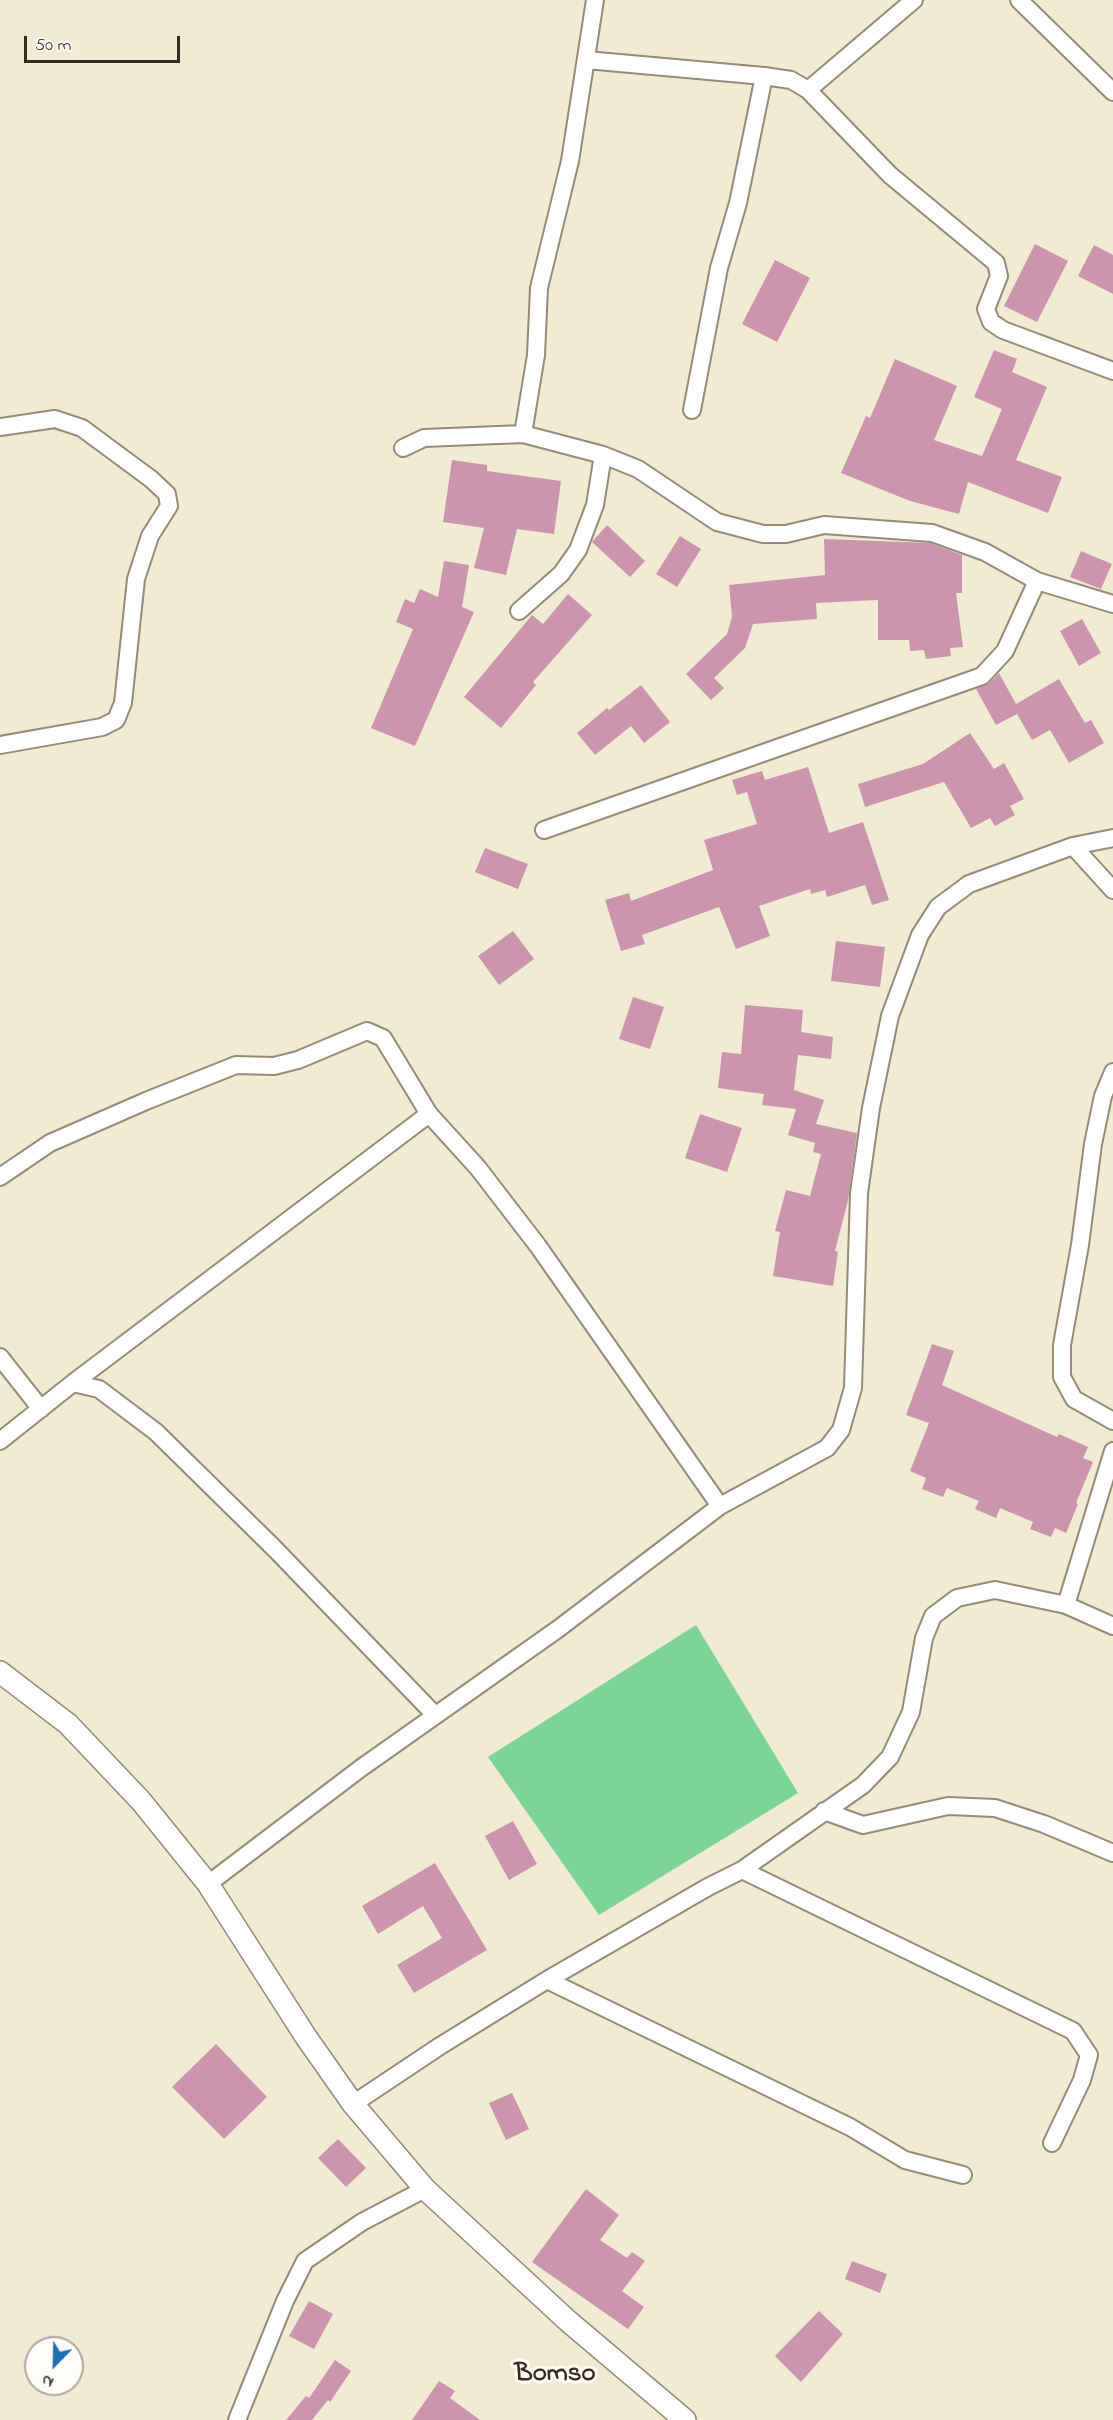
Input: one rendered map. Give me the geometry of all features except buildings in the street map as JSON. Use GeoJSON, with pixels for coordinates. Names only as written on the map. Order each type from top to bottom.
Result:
{"type":"FeatureCollection","features":[{"type":"Feature","properties":{"kind":"street"},"geometry":{"type":"LineString","coordinates":[[523,434],[536,355],[539,288],[570,161],[595,0]]}},
{"type":"Feature","properties":{"kind":"street"},"geometry":{"type":"LineString","coordinates":[[808,90],[914,0]]}},
{"type":"Feature","properties":{"kind":"street"},"geometry":{"type":"LineString","coordinates":[[1019,0],[1113,92]]}},
{"type":"Feature","properties":{"kind":"street"},"geometry":{"type":"LineString","coordinates":[[586,60],[764,76],[791,81],[808,90],[890,175],[996,263],[999,276],[986,309],[991,322],[1003,330],[1113,371]]}},
{"type":"Feature","properties":{"kind":"street"},"geometry":{"type":"LineString","coordinates":[[692,410],[718,268],[738,203],[764,76]]}},
{"type":"Feature","properties":{"kind":"street"},"geometry":{"type":"LineString","coordinates":[[0,426],[55,419],[82,428],[151,479],[167,494],[169,506],[150,536],[136,579],[123,703],[116,720],[102,727],[0,745]]}},
{"type":"Feature","properties":{"kind":"street"},"geometry":{"type":"LineString","coordinates":[[403,448],[424,438],[523,434],[603,455],[638,469],[717,522],[763,534],[786,534],[824,525],[932,533],[985,552],[1037,581],[1113,604]]}},
{"type":"Feature","properties":{"kind":"street"},"geometry":{"type":"LineString","coordinates":[[519,611],[561,574],[578,550],[595,505],[603,455]]}},
{"type":"Feature","properties":{"kind":"street"},"geometry":{"type":"LineString","coordinates":[[544,830],[982,676],[1005,651],[1020,623],[1037,581]]}},
{"type":"Feature","properties":{"kind":"street"},"geometry":{"type":"LineString","coordinates":[[208,1884],[435,1715],[558,1629],[720,1506],[827,1448],[841,1430],[853,1388],[859,1193],[871,1108],[890,1016],[920,935],[938,907],[969,884],[1073,846],[1113,838]]}},
{"type":"Feature","properties":{"kind":"street"},"geometry":{"type":"LineString","coordinates":[[1073,846],[1113,890]]}},
{"type":"Feature","properties":{"kind":"street"},"geometry":{"type":"LineString","coordinates":[[0,1177],[50,1143],[236,1065],[274,1066],[298,1060],[366,1031],[383,1038],[429,1114],[478,1167],[538,1246],[720,1506]]}},
{"type":"Feature","properties":{"kind":"street"},"geometry":{"type":"LineString","coordinates":[[1113,1072],[1103,1096],[1093,1144],[1080,1245],[1062,1345],[1062,1377],[1074,1399],[1113,1421]]}},
{"type":"Feature","properties":{"kind":"street"},"geometry":{"type":"LineString","coordinates":[[0,1441],[73,1383],[429,1114]]}},
{"type":"Feature","properties":{"kind":"street"},"geometry":{"type":"LineString","coordinates":[[0,1357],[41,1410]]}},
{"type":"Feature","properties":{"kind":"street"},"geometry":{"type":"LineString","coordinates":[[73,1383],[99,1389],[156,1432],[275,1549],[435,1715]]}},
{"type":"Feature","properties":{"kind":"street"},"geometry":{"type":"LineString","coordinates":[[1066,1605],[1113,1451]]}},
{"type":"Feature","properties":{"kind":"street"},"geometry":{"type":"LineString","coordinates":[[353,2104],[440,2046],[547,1980],[742,1870],[863,1785],[890,1757],[911,1712],[924,1638],[933,1616],[957,1598],[995,1590],[1066,1605],[1113,1626]]}},
{"type":"Feature","properties":{"kind":"street"},"geometry":{"type":"LineString","coordinates":[[0,1672],[68,1724],[141,1801],[208,1884],[306,2037],[353,2104],[425,2189],[568,2322],[686,2420]]}},
{"type":"Feature","properties":{"kind":"street"},"geometry":{"type":"LineString","coordinates":[[824,1811],[863,1825],[948,1806],[995,1808],[1044,1824],[1113,1853]]}},
{"type":"Feature","properties":{"kind":"street"},"geometry":{"type":"LineString","coordinates":[[742,1870],[1072,2031],[1089,2055],[1082,2080],[1052,2143]]}},
{"type":"Feature","properties":{"kind":"street"},"geometry":{"type":"LineString","coordinates":[[547,1980],[850,2127],[905,2160],[963,2175]]}},
{"type":"Feature","properties":{"kind":"street"},"geometry":{"type":"LineString","coordinates":[[237,2420],[285,2301],[305,2261],[362,2222],[425,2189]]}},
{"type":"Feature","properties":{"kind":"green space"},"geometry":{"type":"Polygon","coordinates":[[[696,1625],[798,1793],[599,1915],[488,1757],[696,1625]]]}},
{"type":"Feature","properties":{"kind":"district","name":"Bomso"},"geometry":{"type":"Point","coordinates":[555,2376]}}]}
